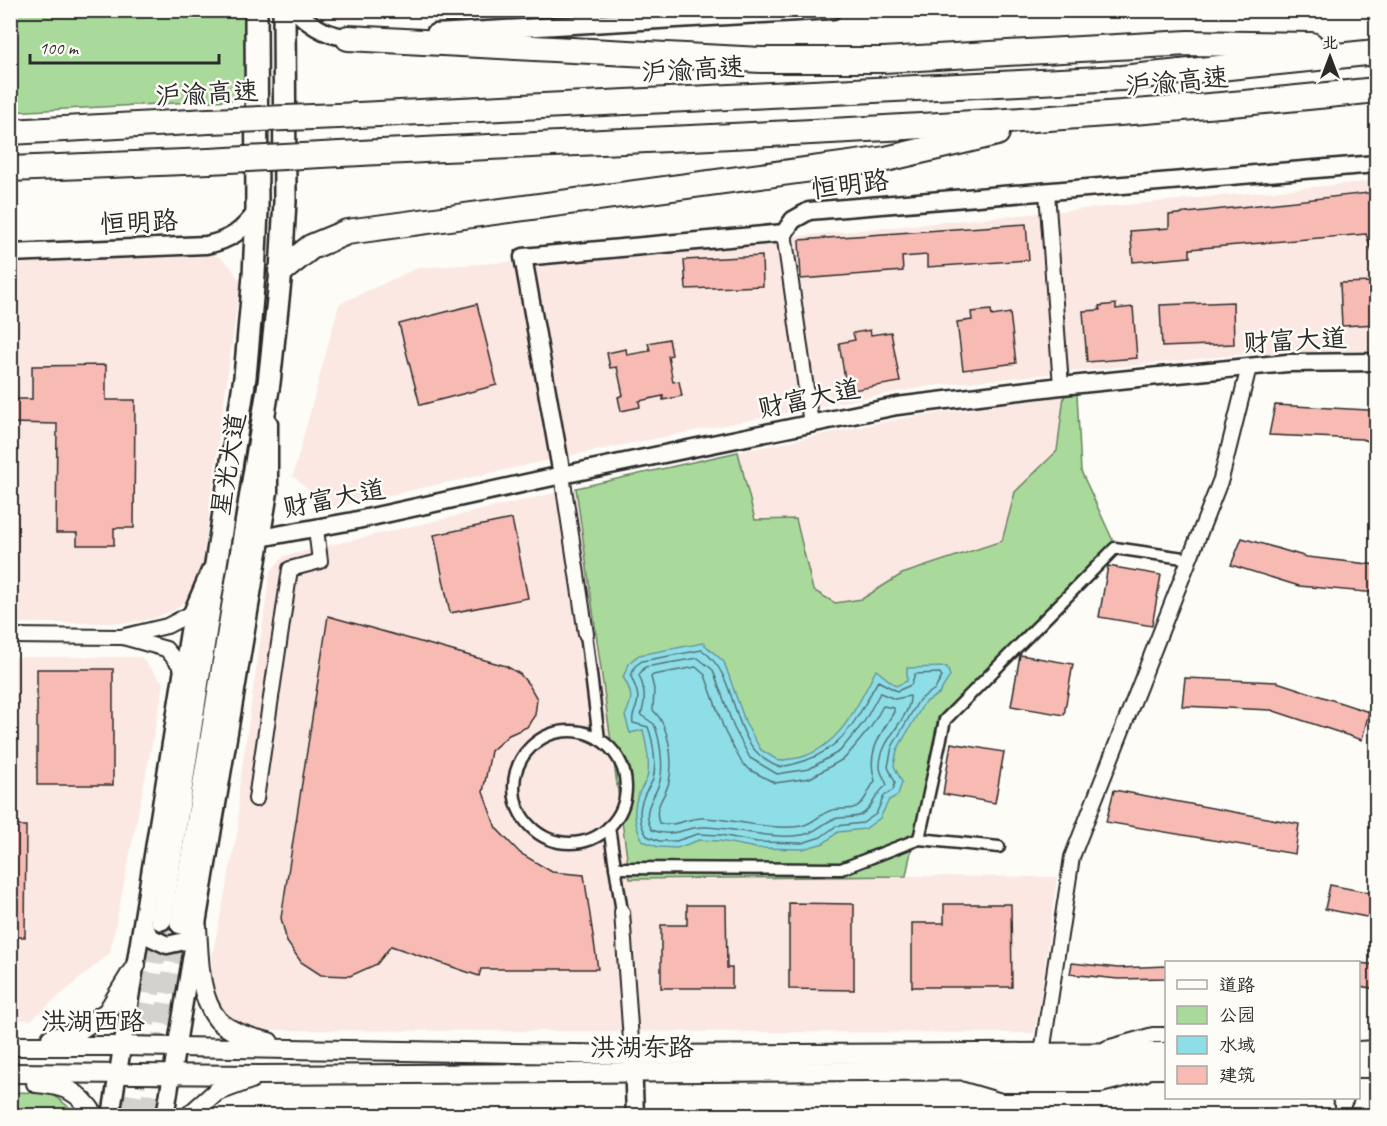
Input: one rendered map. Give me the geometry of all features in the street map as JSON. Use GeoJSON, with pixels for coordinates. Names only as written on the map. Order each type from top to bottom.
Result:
{"type":"FeatureCollection","features":[{"type":"Feature","properties":{"kind":"highway"},"geometry":{"type":"LineString","coordinates":[[348,38],[761,60],[883,60],[1188,43],[1377,46]]}},
{"type":"Feature","properties":{"kind":"highway","name":"沪渝高速"},"geometry":{"type":"LineString","coordinates":[[16,132],[1122,78],[1377,51]]}},
{"type":"Feature","properties":{"kind":"highway","name":"沪渝高速"},"geometry":{"type":"LineString","coordinates":[[17,169],[1061,118],[1242,105],[1377,90]]}},
{"type":"Feature","properties":{"kind":"highway"},"geometry":{"type":"LineString","coordinates":[[281,271],[311,247],[347,232],[886,159],[1061,118]]}},
{"type":"Feature","properties":{"kind":"main road","name":"星光大道"},"geometry":{"type":"LineString","coordinates":[[170,923],[219,550],[245,377],[257,211],[256,10]]}},
{"type":"Feature","properties":{"kind":"main road","name":"星光大道"},"geometry":{"type":"LineString","coordinates":[[170,923],[269,383],[281,271],[285,201],[284,10]]}},
{"type":"Feature","properties":{"kind":"main road"},"geometry":{"type":"LineString","coordinates":[[170,923],[219,1020],[247,1037],[297,1049]]}},
{"type":"Feature","properties":{"kind":"main road"},"geometry":{"type":"LineString","coordinates":[[10,1046],[75,1033],[107,1012],[136,965]]}},
{"type":"Feature","properties":{"kind":"main road","name":"洪湖西路"},"geometry":{"type":"LineString","coordinates":[[10,1046],[175,1047]]}},
{"type":"Feature","properties":{"kind":"main road","name":"洪湖东路"},"geometry":{"type":"LineString","coordinates":[[175,1047],[297,1049],[633,1064],[952,1071],[1165,1063]]}},
{"type":"Feature","properties":{"kind":"main road","name":"洪湖东路"},"geometry":{"type":"LineString","coordinates":[[118,1073],[261,1075],[1090,1052],[1165,1063]]}},
{"type":"Feature","properties":{"kind":"main road"},"geometry":{"type":"LineString","coordinates":[[1360,1053],[1368,1066]]}},
{"type":"Feature","properties":{"kind":"main road","name":"洪湖西路"},"geometry":{"type":"LineString","coordinates":[[10,1073],[118,1073]]}},
{"type":"Feature","properties":{"kind":"main road"},"geometry":{"type":"LineString","coordinates":[[189,1116],[216,1092],[261,1075]]}},
{"type":"Feature","properties":{"kind":"main road"},"geometry":{"type":"LineString","coordinates":[[10,1080],[59,1085],[84,1099],[95,1116]]}},
{"type":"Feature","properties":{"kind":"street"},"geometry":{"type":"LineString","coordinates":[[295,10],[309,24],[324,33],[348,38],[833,10]]}},
{"type":"Feature","properties":{"kind":"street","name":"恒明路"},"geometry":{"type":"LineString","coordinates":[[784,233],[793,220],[809,211],[1377,164]]}},
{"type":"Feature","properties":{"kind":"street"},"geometry":{"type":"LineString","coordinates":[[1047,192],[1061,386]]}},
{"type":"Feature","properties":{"kind":"street","name":"恒明路"},"geometry":{"type":"LineString","coordinates":[[10,253],[206,245],[219,242],[244,228],[257,211]]}},
{"type":"Feature","properties":{"kind":"street"},"geometry":{"type":"LineString","coordinates":[[599,739],[562,475],[523,257],[784,233],[811,424]]}},
{"type":"Feature","properties":{"kind":"street","name":"财富大道"},"geometry":{"type":"LineString","coordinates":[[260,537],[316,528],[897,406],[1061,386],[1287,363],[1377,362]]}},
{"type":"Feature","properties":{"kind":"street"},"geometry":{"type":"LineString","coordinates":[[1042,1053],[1072,857],[1221,479],[1249,367]]}},
{"type":"Feature","properties":{"kind":"street"},"geometry":{"type":"LineString","coordinates":[[111,1116],[136,965],[170,923],[260,537],[268,492],[269,383]]}},
{"type":"Feature","properties":{"kind":"street"},"geometry":{"type":"LineString","coordinates":[[256,799],[290,569],[320,561],[316,528]]}},
{"type":"Feature","properties":{"kind":"street"},"geometry":{"type":"LineString","coordinates":[[918,839],[945,720],[1115,548],[1190,559]]}},
{"type":"Feature","properties":{"kind":"street"},"geometry":{"type":"LineString","coordinates":[[165,1116],[175,1047],[170,923],[184,669],[192,614],[219,550]]}},
{"type":"Feature","properties":{"kind":"street"},"geometry":{"type":"LineString","coordinates":[[10,636],[121,637],[166,626],[192,614]]}},
{"type":"Feature","properties":{"kind":"street"},"geometry":{"type":"LineString","coordinates":[[121,637],[166,649],[184,669]]}},
{"type":"Feature","properties":{"kind":"street"},"geometry":{"type":"LineString","coordinates":[[572,731],[590,734],[606,744],[619,758],[625,775],[626,794],[620,812],[609,827],[594,837],[575,842],[557,841],[540,834],[527,822],[518,806],[514,788],[516,770],[524,754],[537,741],[554,733],[572,731]]}},
{"type":"Feature","properties":{"kind":"street"},"geometry":{"type":"LineString","coordinates":[[609,827],[622,912],[635,1116]]}},
{"type":"Feature","properties":{"kind":"street"},"geometry":{"type":"LineString","coordinates":[[615,868],[841,870],[918,839],[999,847]]}},
{"type":"Feature","properties":{"kind":"street"},"geometry":{"type":"LineString","coordinates":[[1090,1052],[1153,1035],[1165,1035]]}},
{"type":"Feature","properties":{"kind":"shaded area"},"geometry":{"type":"Polygon","coordinates":[[[329,11],[541,11],[338,20],[329,11]]]}},
{"type":"Feature","properties":{"kind":"shaded area"},"geometry":{"type":"Polygon","coordinates":[[[1376,181],[1376,351],[1246,354],[930,386],[578,454],[330,508],[293,476],[339,304],[417,268],[539,260],[1376,181]]]}},
{"type":"Feature","properties":{"kind":"shaded area"},"geometry":{"type":"Polygon","coordinates":[[[206,252],[220,257],[231,267],[240,282],[201,575],[192,595],[174,610],[152,619],[126,623],[11,623],[11,264],[206,252]]]}},
{"type":"Feature","properties":{"kind":"shaded area"},"geometry":{"type":"Polygon","coordinates":[[[1064,396],[1057,451],[1015,492],[1002,541],[902,574],[863,599],[835,603],[813,590],[796,519],[755,520],[738,452],[898,419],[1064,396]]]}},
{"type":"Feature","properties":{"kind":"shaded area"},"geometry":{"type":"Polygon","coordinates":[[[576,488],[631,879],[1057,877],[1034,1033],[263,1030],[246,1027],[234,1021],[223,1010],[215,998],[212,985],[212,956],[238,830],[239,789],[270,572],[284,556],[576,488]]]}},
{"type":"Feature","properties":{"kind":"shaded area"},"geometry":{"type":"Polygon","coordinates":[[[11,657],[141,657],[164,684],[110,953],[31,1020],[11,1020],[11,657]]]}},
{"type":"Feature","properties":{"kind":"green space"},"geometry":{"type":"Polygon","coordinates":[[[11,11],[246,11],[247,99],[11,112],[11,11]]]}},
{"type":"Feature","properties":{"kind":"green space"},"geometry":{"type":"Polygon","coordinates":[[[1077,394],[1081,471],[1114,543],[938,717],[906,876],[630,879],[576,488],[738,452],[755,520],[796,519],[813,590],[835,603],[862,599],[902,574],[1002,541],[1015,492],[1057,451],[1064,396],[1077,394]]]}},
{"type":"Feature","properties":{"kind":"green space"},"geometry":{"type":"Polygon","coordinates":[[[11,1092],[51,1093],[79,1115],[11,1116],[11,1092]]]}},
{"type":"Feature","properties":{"kind":"water"},"geometry":{"type":"Polygon","coordinates":[[[703,643],[724,662],[746,724],[761,750],[779,761],[802,757],[828,743],[855,709],[876,670],[896,686],[907,681],[907,668],[947,667],[950,676],[939,694],[924,703],[897,750],[894,766],[902,782],[898,795],[889,800],[880,818],[865,829],[838,832],[824,843],[803,849],[756,848],[720,841],[699,840],[677,848],[658,847],[643,841],[637,829],[635,804],[647,778],[647,748],[643,730],[630,733],[625,716],[631,696],[623,677],[630,662],[639,655],[703,643]]]}},
{"type":"Feature","properties":{"kind":"building"},"geometry":{"type":"Polygon","coordinates":[[[1377,192],[1377,260],[1375,260],[1366,234],[1190,249],[1190,257],[1133,262],[1130,231],[1169,228],[1169,215],[1377,192]]]}},
{"type":"Feature","properties":{"kind":"building"},"geometry":{"type":"Polygon","coordinates":[[[1026,224],[1029,260],[927,267],[927,255],[902,257],[903,271],[801,279],[799,240],[1026,224]]]}},
{"type":"Feature","properties":{"kind":"building"},"geometry":{"type":"Polygon","coordinates":[[[762,256],[763,286],[686,289],[684,260],[762,256]]]}},
{"type":"Feature","properties":{"kind":"building"},"geometry":{"type":"Polygon","coordinates":[[[1377,282],[1377,324],[1342,326],[1340,283],[1377,282]]]}},
{"type":"Feature","properties":{"kind":"building"},"geometry":{"type":"Polygon","coordinates":[[[1233,302],[1234,344],[1162,347],[1160,305],[1233,302]]]}},
{"type":"Feature","properties":{"kind":"building"},"geometry":{"type":"Polygon","coordinates":[[[477,304],[497,385],[420,405],[399,324],[477,304]]]}},
{"type":"Feature","properties":{"kind":"building"},"geometry":{"type":"Polygon","coordinates":[[[1116,304],[1116,309],[1133,307],[1137,358],[1087,362],[1083,311],[1100,310],[1099,306],[1116,304]]]}},
{"type":"Feature","properties":{"kind":"building"},"geometry":{"type":"Polygon","coordinates":[[[991,310],[992,316],[1010,313],[1016,363],[963,370],[957,322],[972,320],[971,312],[991,310]]]}},
{"type":"Feature","properties":{"kind":"building"},"geometry":{"type":"Polygon","coordinates":[[[870,330],[871,335],[891,332],[900,382],[847,391],[839,343],[855,340],[853,333],[870,330]]]}},
{"type":"Feature","properties":{"kind":"building"},"geometry":{"type":"Polygon","coordinates":[[[669,339],[672,355],[668,356],[673,382],[679,381],[682,396],[663,400],[663,396],[639,401],[640,407],[621,411],[618,397],[623,395],[617,367],[610,368],[607,353],[626,349],[627,355],[650,351],[648,343],[669,339]]]}},
{"type":"Feature","properties":{"kind":"building"},"geometry":{"type":"Polygon","coordinates":[[[106,365],[106,400],[135,400],[134,528],[114,528],[114,545],[77,545],[77,533],[56,533],[57,424],[10,423],[10,399],[32,399],[32,366],[106,365]]]}},
{"type":"Feature","properties":{"kind":"building"},"geometry":{"type":"Polygon","coordinates":[[[1275,405],[1368,410],[1377,413],[1377,444],[1362,439],[1269,435],[1275,405]]]}},
{"type":"Feature","properties":{"kind":"building"},"geometry":{"type":"Polygon","coordinates":[[[512,519],[528,598],[450,613],[434,535],[512,519]]]}},
{"type":"Feature","properties":{"kind":"building"},"geometry":{"type":"Polygon","coordinates":[[[1242,538],[1307,557],[1377,565],[1377,593],[1299,586],[1231,565],[1242,538]]]}},
{"type":"Feature","properties":{"kind":"building"},"geometry":{"type":"Polygon","coordinates":[[[1108,566],[1161,575],[1152,626],[1099,617],[1108,566]]]}},
{"type":"Feature","properties":{"kind":"building"},"geometry":{"type":"Polygon","coordinates":[[[328,616],[506,666],[520,674],[529,685],[537,699],[535,715],[527,727],[509,735],[491,751],[483,792],[496,828],[520,853],[552,872],[584,875],[598,969],[481,969],[479,976],[391,946],[377,964],[350,976],[321,975],[301,962],[287,942],[281,918],[328,616]]]}},
{"type":"Feature","properties":{"kind":"building"},"geometry":{"type":"Polygon","coordinates":[[[1020,655],[1073,664],[1064,715],[1011,706],[1020,655]]]}},
{"type":"Feature","properties":{"kind":"building"},"geometry":{"type":"Polygon","coordinates":[[[37,669],[113,669],[113,785],[37,785],[37,669]]]}},
{"type":"Feature","properties":{"kind":"building"},"geometry":{"type":"Polygon","coordinates":[[[1185,678],[1277,682],[1369,712],[1362,740],[1271,710],[1182,706],[1185,678]]]}},
{"type":"Feature","properties":{"kind":"building"},"geometry":{"type":"Polygon","coordinates":[[[951,743],[1004,752],[995,803],[943,794],[951,743]]]}},
{"type":"Feature","properties":{"kind":"building"},"geometry":{"type":"Polygon","coordinates":[[[1114,790],[1299,824],[1295,854],[1106,822],[1114,790]]]}},
{"type":"Feature","properties":{"kind":"building"},"geometry":{"type":"Polygon","coordinates":[[[10,826],[26,826],[25,937],[10,937],[10,826]]]}},
{"type":"Feature","properties":{"kind":"building"},"geometry":{"type":"Polygon","coordinates":[[[1330,885],[1377,894],[1377,919],[1325,909],[1330,885]]]}},
{"type":"Feature","properties":{"kind":"building"},"geometry":{"type":"Polygon","coordinates":[[[789,903],[854,904],[854,990],[789,989],[789,903]]]}},
{"type":"Feature","properties":{"kind":"building"},"geometry":{"type":"Polygon","coordinates":[[[944,904],[1011,904],[1012,987],[912,987],[912,923],[944,923],[944,904]]]}},
{"type":"Feature","properties":{"kind":"building"},"geometry":{"type":"Polygon","coordinates":[[[687,905],[726,905],[727,968],[732,968],[732,988],[661,988],[661,925],[687,925],[687,905]]]}},
{"type":"Feature","properties":{"kind":"building"},"geometry":{"type":"Polygon","coordinates":[[[1072,963],[1118,968],[1165,966],[1165,978],[1118,979],[1070,974],[1072,963]]]}},
{"type":"Feature","properties":{"kind":"building"},"geometry":{"type":"Polygon","coordinates":[[[1360,963],[1377,965],[1377,989],[1360,986],[1360,963]]]}},
{"type":"Feature","properties":{"kind":"tunnel"},"geometry":{"type":"LineString","coordinates":[[130,1116],[161,919]]}},
{"type":"Feature","properties":{"kind":"tunnel"},"geometry":{"type":"LineString","coordinates":[[149,1116],[181,924]]}}]}
